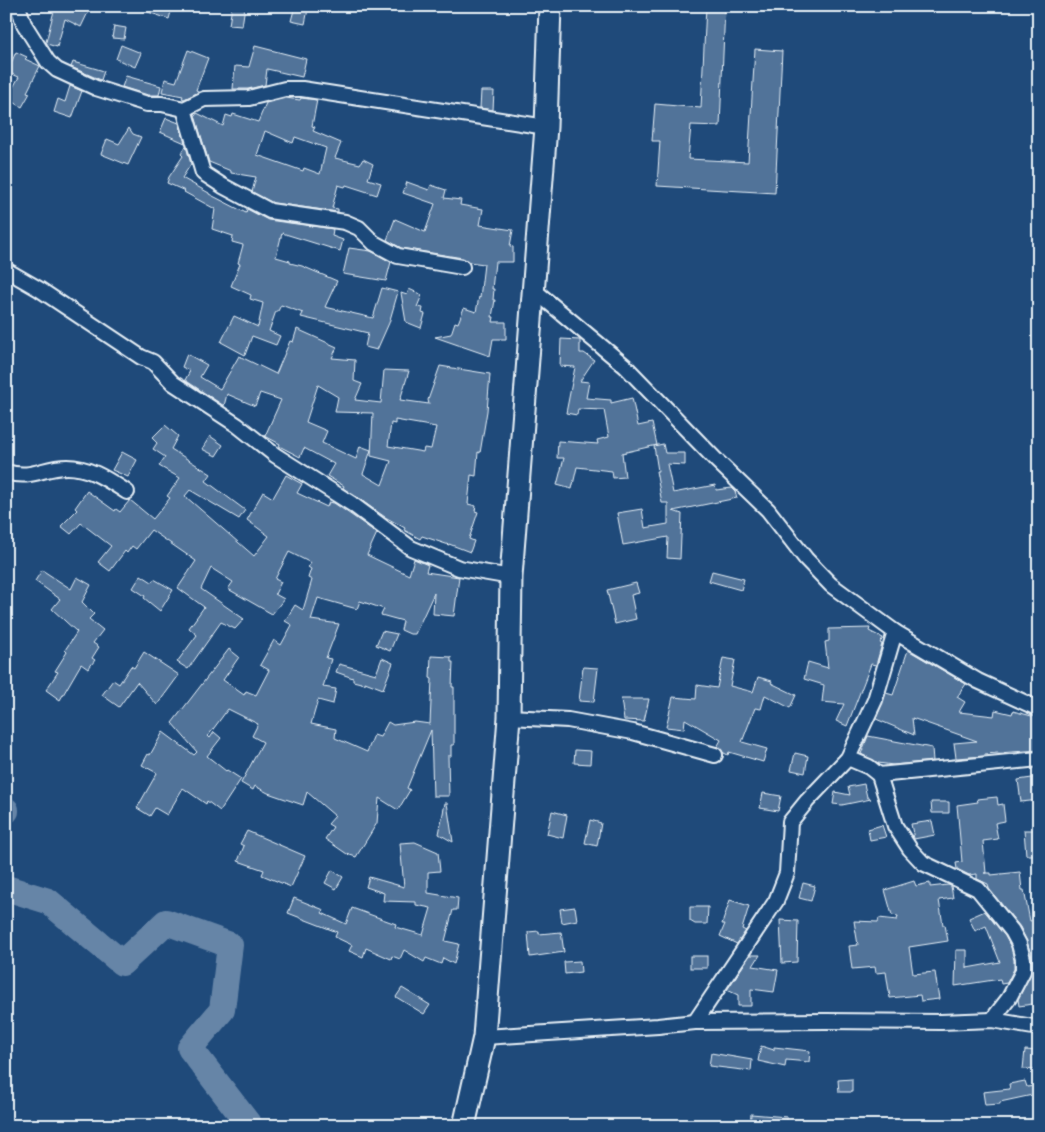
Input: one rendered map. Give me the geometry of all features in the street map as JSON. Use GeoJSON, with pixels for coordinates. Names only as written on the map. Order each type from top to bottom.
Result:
{"type":"FeatureCollection","features":[{"type":"Feature","properties":{"kind":"main road"},"geometry":{"type":"LineString","coordinates":[[464,1126],[484,1037],[509,717],[511,577],[546,127],[550,6]]}},
{"type":"Feature","properties":{"kind":"street"},"geometry":{"type":"LineString","coordinates":[[18,6],[24,24],[48,62],[58,70],[96,88],[139,101],[184,109],[204,99],[249,98],[285,89],[302,89],[546,127]]}},
{"type":"Feature","properties":{"kind":"street"},"geometry":{"type":"LineString","coordinates":[[184,109],[203,173],[223,186],[270,210],[345,222],[359,228],[374,243],[398,256],[462,266]]}},
{"type":"Feature","properties":{"kind":"street"},"geometry":{"type":"LineString","coordinates":[[6,270],[39,289],[141,357],[152,362],[173,383],[237,426],[290,465],[352,504],[411,548],[459,568],[511,577]]}},
{"type":"Feature","properties":{"kind":"street"},"geometry":{"type":"LineString","coordinates":[[534,290],[625,366],[716,460],[768,510],[806,559],[832,585],[895,632],[978,682],[1039,709]]}},
{"type":"Feature","properties":{"kind":"street"},"geometry":{"type":"LineString","coordinates":[[6,472],[24,475],[54,468],[78,468],[99,474],[127,492]]}},
{"type":"Feature","properties":{"kind":"street"},"geometry":{"type":"LineString","coordinates":[[695,1022],[776,901],[787,873],[790,822],[807,801],[848,758],[875,700],[895,632]]}},
{"type":"Feature","properties":{"kind":"street"},"geometry":{"type":"LineString","coordinates":[[509,717],[568,720],[632,732],[716,755]]}},
{"type":"Feature","properties":{"kind":"street"},"geometry":{"type":"LineString","coordinates":[[848,758],[870,767],[878,775],[894,826],[910,849],[923,863],[978,889],[1012,931],[1019,944],[1023,971],[1009,998],[992,1020]]}},
{"type":"Feature","properties":{"kind":"street"},"geometry":{"type":"LineString","coordinates":[[878,775],[1039,759]]}},
{"type":"Feature","properties":{"kind":"street"},"geometry":{"type":"LineString","coordinates":[[484,1037],[695,1022],[941,1022],[992,1020],[1039,1028]]}},
{"type":"Feature","properties":{"kind":"building"},"geometry":{"type":"Polygon","coordinates":[[[62,6],[91,6],[81,27],[65,19],[57,47],[46,42],[55,7],[61,9],[62,6]]]}},
{"type":"Feature","properties":{"kind":"building"},"geometry":{"type":"Polygon","coordinates":[[[136,6],[166,6],[172,8],[169,19],[136,8],[136,6]]]}},
{"type":"Feature","properties":{"kind":"building"},"geometry":{"type":"Polygon","coordinates":[[[232,6],[245,6],[242,26],[229,25],[232,6]]]}},
{"type":"Feature","properties":{"kind":"building"},"geometry":{"type":"Polygon","coordinates":[[[295,6],[308,9],[305,24],[291,21],[295,6]]]}},
{"type":"Feature","properties":{"kind":"building"},"geometry":{"type":"Polygon","coordinates":[[[706,6],[725,6],[720,126],[691,125],[688,159],[748,162],[755,49],[782,51],[775,193],[657,186],[660,141],[652,141],[655,104],[701,108],[706,6]]]}},
{"type":"Feature","properties":{"kind":"building"},"geometry":{"type":"Polygon","coordinates":[[[114,26],[126,28],[124,39],[112,38],[114,26]]]}},
{"type":"Feature","properties":{"kind":"building"},"geometry":{"type":"Polygon","coordinates":[[[121,45],[141,53],[135,67],[116,59],[121,45]]]}},
{"type":"Feature","properties":{"kind":"building"},"geometry":{"type":"Polygon","coordinates":[[[255,46],[306,59],[302,77],[267,69],[265,85],[248,89],[233,89],[235,66],[249,67],[255,46]]]}},
{"type":"Feature","properties":{"kind":"building"},"geometry":{"type":"Polygon","coordinates":[[[188,50],[208,58],[196,90],[198,91],[197,93],[184,99],[182,98],[183,96],[162,92],[165,79],[176,82],[188,50]]]}},
{"type":"Feature","properties":{"kind":"building"},"geometry":{"type":"Polygon","coordinates":[[[16,52],[27,57],[25,59],[40,66],[27,92],[30,93],[22,107],[7,98],[19,77],[7,72],[16,52]]]}},
{"type":"Feature","properties":{"kind":"building"},"geometry":{"type":"Polygon","coordinates":[[[73,62],[104,71],[101,80],[71,67],[73,62]]]}},
{"type":"Feature","properties":{"kind":"building"},"geometry":{"type":"Polygon","coordinates":[[[126,76],[161,86],[159,95],[148,95],[122,87],[126,76]]]}},
{"type":"Feature","properties":{"kind":"building"},"geometry":{"type":"Polygon","coordinates":[[[70,86],[82,91],[72,118],[54,112],[58,99],[65,102],[70,86]]]}},
{"type":"Feature","properties":{"kind":"building"},"geometry":{"type":"Polygon","coordinates":[[[481,91],[494,91],[493,110],[480,108],[481,91]]]}},
{"type":"Feature","properties":{"kind":"building"},"geometry":{"type":"Polygon","coordinates":[[[286,98],[317,100],[312,126],[315,127],[313,131],[341,143],[335,158],[360,164],[363,159],[373,164],[368,179],[381,183],[377,195],[346,185],[345,187],[338,185],[332,208],[338,209],[338,212],[273,203],[252,192],[256,177],[231,173],[231,171],[209,162],[195,116],[197,113],[223,126],[226,115],[232,117],[233,114],[258,122],[266,103],[286,98]],[[265,131],[257,155],[303,171],[304,168],[320,174],[326,148],[295,137],[293,143],[265,131]]]}},
{"type":"Feature","properties":{"kind":"building"},"geometry":{"type":"Polygon","coordinates":[[[166,118],[179,123],[185,143],[160,132],[166,118]]]}},
{"type":"Feature","properties":{"kind":"building"},"geometry":{"type":"Polygon","coordinates":[[[129,128],[133,134],[141,137],[128,165],[101,154],[107,139],[119,144],[129,128]]]}},
{"type":"Feature","properties":{"kind":"building"},"geometry":{"type":"Polygon","coordinates":[[[186,146],[191,164],[182,178],[246,213],[247,209],[268,220],[333,229],[332,236],[343,240],[340,251],[282,233],[276,257],[337,281],[325,307],[373,318],[382,288],[398,292],[389,323],[377,350],[365,347],[368,333],[301,317],[303,313],[281,305],[278,311],[276,311],[269,331],[280,336],[276,345],[252,336],[245,355],[221,342],[234,316],[258,327],[263,303],[250,299],[251,295],[231,286],[240,264],[238,263],[243,245],[232,242],[233,236],[212,229],[215,209],[185,191],[167,183],[183,156],[181,154],[186,146]]]}},
{"type":"Feature","properties":{"kind":"building"},"geometry":{"type":"Polygon","coordinates":[[[407,182],[429,190],[431,185],[446,190],[444,198],[461,200],[460,205],[483,209],[480,225],[513,230],[510,246],[513,247],[513,262],[495,262],[492,289],[494,289],[493,300],[495,300],[493,322],[506,322],[506,339],[493,339],[490,356],[435,337],[451,334],[455,322],[458,323],[464,308],[476,312],[480,298],[484,264],[469,262],[463,258],[401,248],[387,240],[395,219],[425,232],[435,204],[403,193],[407,182]]]}},
{"type":"Feature","properties":{"kind":"building"},"geometry":{"type":"Polygon","coordinates":[[[349,248],[371,251],[391,262],[386,281],[343,274],[349,248]]]}},
{"type":"Feature","properties":{"kind":"building"},"geometry":{"type":"Polygon","coordinates":[[[409,289],[422,295],[417,307],[423,308],[422,313],[425,314],[421,328],[406,322],[401,293],[407,295],[409,289]]]}},
{"type":"Feature","properties":{"kind":"building"},"geometry":{"type":"Polygon","coordinates":[[[297,329],[337,347],[332,358],[355,360],[354,381],[362,384],[355,400],[381,403],[384,370],[409,371],[400,400],[429,404],[428,400],[440,366],[490,374],[487,411],[480,453],[478,452],[476,476],[471,475],[468,504],[476,506],[475,511],[478,512],[469,539],[474,541],[470,552],[422,536],[420,539],[404,530],[405,528],[385,517],[343,488],[344,486],[327,476],[334,464],[304,448],[300,457],[265,436],[281,400],[260,393],[255,406],[227,394],[224,406],[185,380],[190,371],[182,367],[187,354],[207,365],[200,377],[220,389],[239,356],[276,374],[290,341],[293,342],[297,329]],[[318,385],[306,422],[327,431],[322,443],[356,459],[360,446],[371,450],[363,474],[382,485],[391,461],[371,456],[373,413],[335,412],[338,397],[318,385]],[[395,420],[395,424],[391,423],[388,446],[423,452],[424,448],[431,449],[436,427],[395,420]]]}},
{"type":"Feature","properties":{"kind":"building"},"geometry":{"type":"Polygon","coordinates":[[[561,339],[580,340],[580,353],[584,353],[594,360],[580,381],[589,382],[586,398],[611,400],[611,403],[632,398],[638,426],[652,423],[657,445],[622,453],[625,477],[613,478],[612,471],[577,467],[572,489],[557,485],[564,458],[557,458],[558,441],[598,444],[597,440],[609,437],[604,410],[578,409],[577,415],[566,413],[575,367],[560,366],[561,339]]]}},
{"type":"Feature","properties":{"kind":"building"},"geometry":{"type":"Polygon","coordinates":[[[165,425],[178,436],[171,449],[211,474],[206,481],[245,510],[239,519],[190,490],[185,496],[254,556],[269,536],[247,520],[263,492],[273,498],[286,475],[302,484],[297,493],[327,507],[329,502],[334,503],[377,533],[367,555],[409,575],[414,559],[428,565],[426,572],[459,577],[454,616],[433,614],[434,593],[415,634],[401,630],[403,621],[381,615],[384,609],[360,601],[357,609],[318,598],[311,620],[339,624],[326,658],[331,659],[323,687],[336,689],[333,704],[318,700],[311,724],[336,729],[335,738],[367,752],[374,735],[380,737],[388,722],[393,725],[415,722],[430,724],[431,656],[451,657],[451,662],[453,662],[454,745],[451,745],[451,756],[448,756],[449,796],[433,796],[431,730],[407,788],[410,790],[398,810],[379,798],[377,823],[356,857],[347,854],[325,839],[333,827],[328,824],[335,816],[307,792],[303,805],[268,793],[255,786],[253,790],[241,783],[263,742],[252,736],[258,724],[228,709],[208,736],[210,738],[214,732],[221,738],[207,756],[226,771],[241,779],[220,811],[207,801],[206,804],[183,788],[167,815],[155,808],[150,816],[137,808],[157,773],[142,765],[163,732],[194,755],[197,752],[172,723],[229,649],[239,657],[223,680],[244,695],[246,691],[256,695],[269,670],[260,665],[274,640],[281,645],[292,625],[285,621],[295,605],[303,610],[312,580],[308,578],[311,569],[308,567],[311,563],[289,552],[275,579],[281,582],[275,594],[284,599],[272,614],[228,589],[233,582],[211,568],[201,589],[244,619],[235,629],[221,622],[188,669],[177,662],[197,635],[189,628],[204,607],[178,588],[196,561],[151,530],[136,549],[132,546],[127,553],[125,551],[110,571],[98,562],[111,546],[81,523],[71,534],[61,526],[77,510],[75,508],[87,491],[115,511],[116,509],[120,512],[130,500],[153,519],[170,498],[167,496],[180,478],[159,466],[165,457],[153,449],[157,443],[152,438],[165,425]]]}},
{"type":"Feature","properties":{"kind":"building"},"geometry":{"type":"Polygon","coordinates":[[[210,436],[223,445],[216,456],[202,449],[210,436]]]}},
{"type":"Feature","properties":{"kind":"building"},"geometry":{"type":"Polygon","coordinates":[[[663,444],[665,453],[685,453],[685,465],[667,464],[673,493],[715,485],[716,490],[732,488],[737,498],[673,511],[682,514],[680,559],[667,558],[668,537],[623,545],[617,513],[642,509],[645,528],[668,524],[668,503],[662,503],[654,446],[663,444]]]}},
{"type":"Feature","properties":{"kind":"building"},"geometry":{"type":"Polygon","coordinates":[[[122,452],[137,460],[128,477],[112,470],[122,452]]]}},
{"type":"Feature","properties":{"kind":"building"},"geometry":{"type":"Polygon","coordinates":[[[42,570],[71,589],[77,577],[91,585],[82,602],[94,614],[89,619],[103,630],[93,643],[99,647],[92,658],[95,660],[88,669],[81,664],[60,700],[46,690],[58,672],[55,671],[67,652],[65,650],[77,632],[52,609],[60,599],[35,581],[42,570]]]}},
{"type":"Feature","properties":{"kind":"building"},"geometry":{"type":"Polygon","coordinates":[[[712,571],[744,579],[741,590],[709,581],[712,571]]]}},
{"type":"Feature","properties":{"kind":"building"},"geometry":{"type":"Polygon","coordinates":[[[141,575],[152,582],[154,579],[173,590],[160,611],[144,598],[145,596],[133,588],[141,575]]]}},
{"type":"Feature","properties":{"kind":"building"},"geometry":{"type":"Polygon","coordinates":[[[636,583],[639,593],[631,595],[636,619],[615,624],[607,590],[636,583]]]}},
{"type":"Feature","properties":{"kind":"building"},"geometry":{"type":"Polygon","coordinates":[[[870,628],[869,631],[883,638],[880,643],[882,644],[876,665],[871,664],[847,726],[836,721],[844,704],[822,702],[824,685],[804,679],[808,662],[828,668],[825,642],[829,641],[829,629],[870,628]]]}},
{"type":"Feature","properties":{"kind":"building"},"geometry":{"type":"Polygon","coordinates":[[[382,631],[397,634],[390,651],[376,645],[382,631]]]}},
{"type":"Feature","properties":{"kind":"building"},"geometry":{"type":"Polygon","coordinates":[[[908,650],[966,684],[957,697],[965,702],[959,712],[994,716],[995,710],[1012,714],[1013,711],[1039,718],[1039,750],[956,758],[954,743],[977,741],[912,718],[914,735],[876,719],[886,693],[893,695],[908,650]]]}},
{"type":"Feature","properties":{"kind":"building"},"geometry":{"type":"Polygon","coordinates":[[[144,652],[179,675],[157,705],[137,682],[119,707],[102,695],[113,680],[119,684],[131,666],[134,668],[144,652]]]}},
{"type":"Feature","properties":{"kind":"building"},"geometry":{"type":"Polygon","coordinates":[[[382,658],[393,663],[383,689],[365,682],[365,684],[353,681],[353,678],[336,672],[339,664],[376,674],[382,658]]]}},
{"type":"Feature","properties":{"kind":"building"},"geometry":{"type":"Polygon","coordinates":[[[723,658],[735,660],[730,686],[753,692],[758,677],[772,681],[771,683],[796,695],[790,708],[765,695],[761,709],[755,708],[742,742],[767,749],[763,762],[729,752],[728,755],[724,753],[717,747],[721,740],[685,719],[684,729],[666,727],[673,697],[696,699],[697,685],[717,688],[723,658]]]}},
{"type":"Feature","properties":{"kind":"building"},"geometry":{"type":"Polygon","coordinates":[[[583,667],[598,668],[594,702],[579,701],[583,667]]]}},
{"type":"Feature","properties":{"kind":"building"},"geometry":{"type":"Polygon","coordinates":[[[621,699],[649,699],[644,721],[624,720],[621,699]]]}},
{"type":"Feature","properties":{"kind":"building"},"geometry":{"type":"Polygon","coordinates":[[[868,736],[932,748],[933,761],[893,765],[878,763],[861,754],[868,736]]]}},
{"type":"Feature","properties":{"kind":"building"},"geometry":{"type":"Polygon","coordinates":[[[575,750],[591,751],[590,764],[574,763],[575,750]]]}},
{"type":"Feature","properties":{"kind":"building"},"geometry":{"type":"Polygon","coordinates":[[[795,753],[808,756],[805,773],[791,770],[795,753]]]}},
{"type":"Feature","properties":{"kind":"building"},"geometry":{"type":"Polygon","coordinates":[[[1039,777],[1039,800],[1021,802],[1018,780],[1039,777]]]}},
{"type":"Feature","properties":{"kind":"building"},"geometry":{"type":"Polygon","coordinates":[[[864,784],[867,797],[871,799],[842,805],[833,804],[835,792],[850,795],[848,787],[864,784]]]}},
{"type":"Feature","properties":{"kind":"building"},"geometry":{"type":"Polygon","coordinates":[[[763,793],[781,796],[778,811],[760,808],[763,793]]]}},
{"type":"Feature","properties":{"kind":"building"},"geometry":{"type":"Polygon","coordinates":[[[997,797],[998,805],[1003,804],[1005,821],[995,823],[998,839],[983,841],[986,873],[991,873],[991,875],[1020,872],[1022,890],[1024,890],[1030,921],[1039,919],[1039,1003],[1019,1006],[1018,999],[1032,971],[1032,957],[1020,927],[989,889],[988,884],[977,879],[977,874],[969,875],[957,869],[956,863],[962,862],[957,805],[978,802],[977,799],[997,797]]]}},
{"type":"Feature","properties":{"kind":"building"},"geometry":{"type":"Polygon","coordinates":[[[931,802],[949,802],[949,813],[932,813],[931,802]]]}},
{"type":"Feature","properties":{"kind":"building"},"geometry":{"type":"Polygon","coordinates":[[[445,803],[447,803],[453,842],[439,834],[445,803]]]}},
{"type":"Feature","properties":{"kind":"building"},"geometry":{"type":"Polygon","coordinates":[[[552,811],[567,815],[563,838],[547,834],[552,811]]]}},
{"type":"Feature","properties":{"kind":"building"},"geometry":{"type":"Polygon","coordinates":[[[590,820],[601,823],[597,846],[585,843],[590,820]]]}},
{"type":"Feature","properties":{"kind":"building"},"geometry":{"type":"Polygon","coordinates":[[[932,821],[935,835],[914,839],[911,824],[932,821]]]}},
{"type":"Feature","properties":{"kind":"building"},"geometry":{"type":"Polygon","coordinates":[[[882,825],[886,837],[870,840],[868,829],[882,825]]]}},
{"type":"Feature","properties":{"kind":"building"},"geometry":{"type":"Polygon","coordinates":[[[1024,830],[1036,830],[1037,855],[1026,855],[1024,830]]]}},
{"type":"Feature","properties":{"kind":"building"},"geometry":{"type":"Polygon","coordinates":[[[247,831],[305,856],[291,887],[262,875],[264,870],[238,861],[244,846],[240,844],[247,831]]]}},
{"type":"Feature","properties":{"kind":"building"},"geometry":{"type":"Polygon","coordinates":[[[415,842],[438,852],[440,871],[428,872],[428,893],[458,898],[457,910],[453,910],[445,941],[459,944],[454,964],[443,958],[441,964],[426,958],[424,962],[404,950],[400,959],[392,956],[391,959],[366,948],[363,957],[349,951],[352,945],[335,937],[337,932],[288,913],[294,898],[324,910],[322,913],[346,924],[352,908],[396,924],[395,927],[423,935],[431,908],[416,905],[416,902],[383,901],[384,893],[366,887],[369,877],[404,887],[400,843],[415,842]]]}},
{"type":"Feature","properties":{"kind":"building"},"geometry":{"type":"Polygon","coordinates":[[[332,870],[343,877],[336,889],[325,883],[332,870]]]}},
{"type":"Feature","properties":{"kind":"building"},"geometry":{"type":"Polygon","coordinates":[[[914,881],[916,886],[930,883],[930,887],[951,886],[953,898],[939,900],[948,941],[909,947],[913,974],[935,972],[939,999],[921,1001],[920,995],[890,998],[886,972],[876,973],[875,967],[852,969],[849,946],[858,945],[854,921],[878,922],[879,918],[897,920],[898,916],[892,915],[885,890],[914,881]]]}},
{"type":"Feature","properties":{"kind":"building"},"geometry":{"type":"Polygon","coordinates":[[[803,883],[815,886],[811,901],[799,898],[803,883]]]}},
{"type":"Feature","properties":{"kind":"building"},"geometry":{"type":"Polygon","coordinates":[[[730,900],[749,906],[742,929],[746,931],[737,944],[720,936],[725,924],[722,924],[730,900]]]}},
{"type":"Feature","properties":{"kind":"building"},"geometry":{"type":"Polygon","coordinates":[[[575,907],[577,920],[562,923],[560,909],[575,907]]]}},
{"type":"Feature","properties":{"kind":"building"},"geometry":{"type":"Polygon","coordinates":[[[690,907],[708,907],[707,924],[695,924],[690,921],[690,907]]]}},
{"type":"Feature","properties":{"kind":"building"},"geometry":{"type":"Polygon","coordinates":[[[985,911],[1005,936],[1011,947],[1014,969],[1007,983],[1001,984],[1000,979],[955,986],[956,950],[967,950],[967,968],[1000,962],[986,926],[975,931],[969,918],[985,911]]]}},
{"type":"Feature","properties":{"kind":"building"},"geometry":{"type":"Polygon","coordinates":[[[780,920],[798,921],[797,962],[782,963],[780,920]]]}},
{"type":"Feature","properties":{"kind":"building"},"geometry":{"type":"Polygon","coordinates":[[[539,931],[539,934],[561,932],[564,952],[530,957],[528,932],[539,931]]]}},
{"type":"Feature","properties":{"kind":"building"},"geometry":{"type":"Polygon","coordinates":[[[750,955],[760,955],[753,966],[778,970],[774,992],[751,989],[751,1006],[738,1006],[738,995],[727,990],[750,955]]]}},
{"type":"Feature","properties":{"kind":"building"},"geometry":{"type":"Polygon","coordinates":[[[690,956],[707,956],[707,968],[690,968],[690,956]]]}},
{"type":"Feature","properties":{"kind":"building"},"geometry":{"type":"Polygon","coordinates":[[[580,961],[581,972],[565,974],[564,962],[580,961]]]}},
{"type":"Feature","properties":{"kind":"building"},"geometry":{"type":"Polygon","coordinates":[[[402,988],[430,1005],[424,1014],[396,997],[402,988]]]}},
{"type":"Feature","properties":{"kind":"building"},"geometry":{"type":"Polygon","coordinates":[[[761,1046],[774,1050],[774,1047],[810,1051],[809,1062],[786,1060],[785,1067],[758,1061],[761,1046]]]}},
{"type":"Feature","properties":{"kind":"building"},"geometry":{"type":"Polygon","coordinates":[[[1025,1050],[1039,1051],[1039,1070],[1023,1069],[1025,1050]]]}},
{"type":"Feature","properties":{"kind":"building"},"geometry":{"type":"Polygon","coordinates":[[[711,1053],[752,1060],[751,1071],[709,1066],[711,1053]]]}},
{"type":"Feature","properties":{"kind":"building"},"geometry":{"type":"Polygon","coordinates":[[[852,1079],[852,1092],[839,1092],[838,1080],[852,1079]]]}},
{"type":"Feature","properties":{"kind":"building"},"geometry":{"type":"Polygon","coordinates":[[[1025,1081],[1027,1087],[1035,1086],[1037,1094],[1000,1102],[1000,1104],[985,1105],[983,1092],[1010,1089],[1009,1084],[1025,1081]]]}},
{"type":"Feature","properties":{"kind":"building"},"geometry":{"type":"Polygon","coordinates":[[[751,1114],[787,1117],[787,1126],[750,1126],[751,1114]]]}},
{"type":"Feature","properties":{"kind":"waterway"},"geometry":{"type":"LineString","coordinates":[[6,888],[48,901],[122,963],[166,922],[230,945],[222,1010],[190,1048],[250,1126]]}}]}
